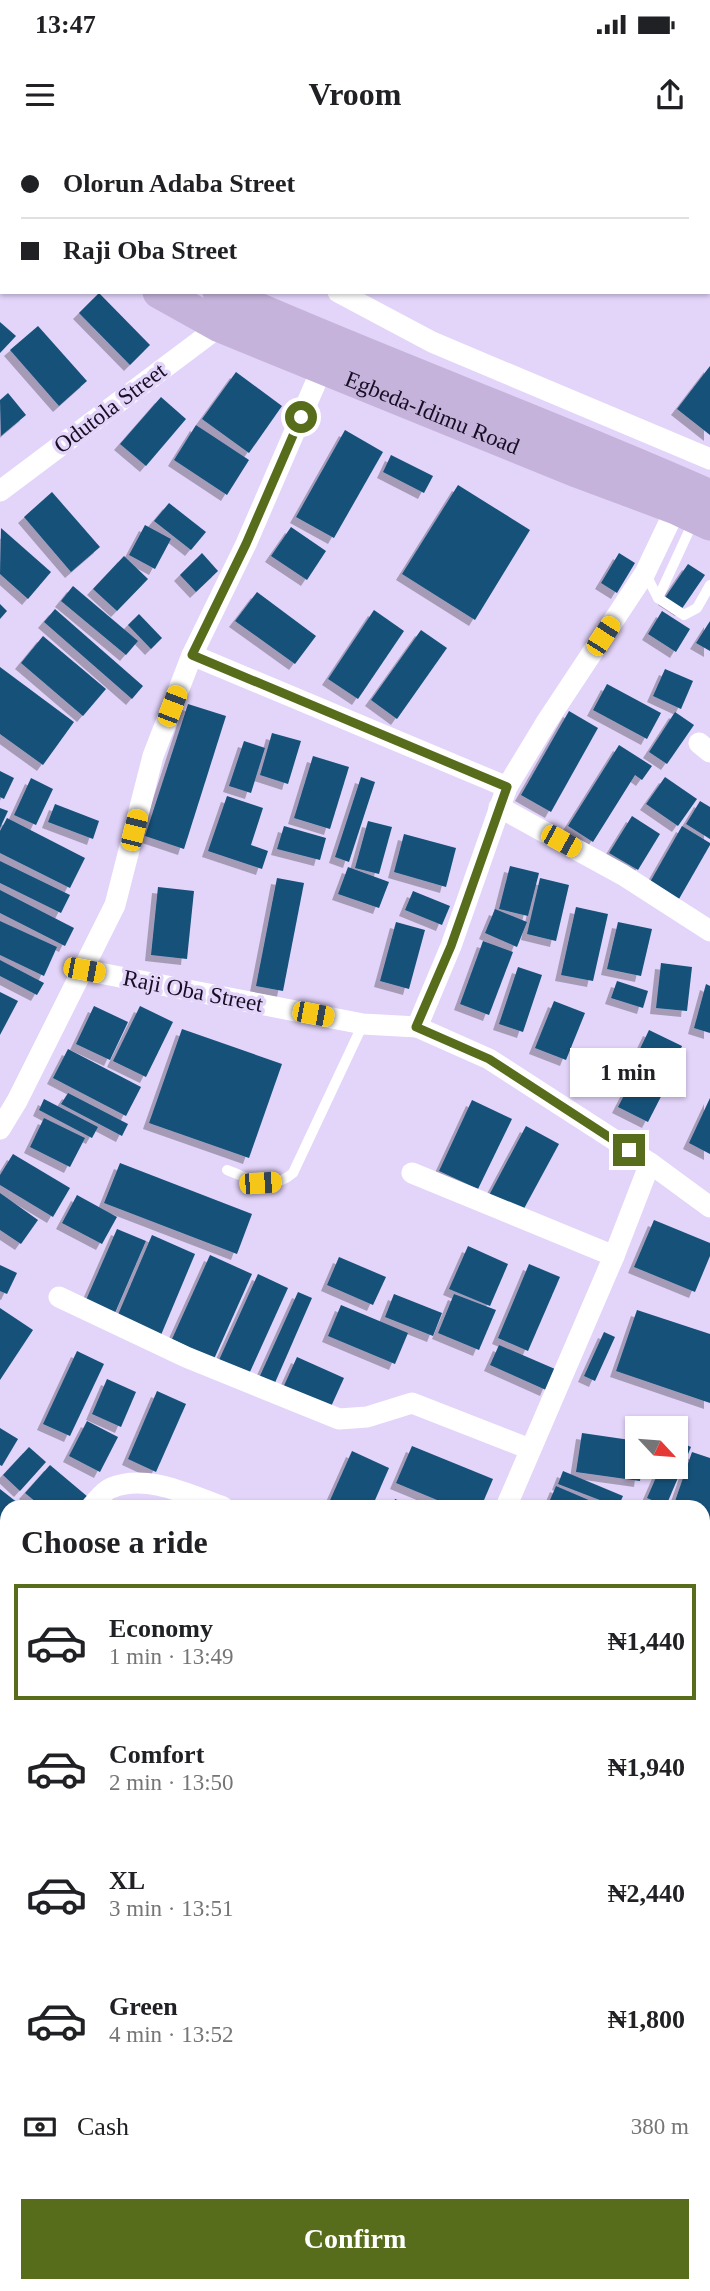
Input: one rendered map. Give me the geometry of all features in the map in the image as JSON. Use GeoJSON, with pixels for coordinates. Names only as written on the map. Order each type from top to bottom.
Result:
{"type":"FeatureCollection","features":[{"type":"Feature","properties":{"kind":"main road","name":"Egbeda-Idimu Road"},"geometry":{"type":"LineString","coordinates":[[163,294],[220,326],[573,470],[698,511]]}},
{"type":"Feature","properties":{"kind":"main road","name":"Egbeda-Idimu Road"},"geometry":{"type":"LineString","coordinates":[[223,294],[315,335],[619,456],[698,511]]}},
{"type":"Feature","properties":{"kind":"street"},"geometry":{"type":"LineString","coordinates":[[342,294],[432,342],[710,459]]}},
{"type":"Feature","properties":{"kind":"street","name":"Odutola Street"},"geometry":{"type":"LineString","coordinates":[[0,491],[220,326]]}},
{"type":"Feature","properties":{"kind":"street"},"geometry":{"type":"LineString","coordinates":[[0,1129],[17,1101],[115,905],[153,756],[192,655],[246,544],[323,366]]}},
{"type":"Feature","properties":{"kind":"street"},"geometry":{"type":"LineString","coordinates":[[416,1027],[451,946],[507,787],[547,720],[645,573],[698,511]]}},
{"type":"Feature","properties":{"kind":"street"},"geometry":{"type":"LineString","coordinates":[[192,655],[507,787]]}},
{"type":"Feature","properties":{"kind":"street"},"geometry":{"type":"LineString","coordinates":[[499,807],[623,875],[710,931]]}},
{"type":"Feature","properties":{"kind":"street","name":"Raji Oba Street"},"geometry":{"type":"LineString","coordinates":[[84,970],[363,1024],[416,1027],[489,1059],[650,1163],[710,1207]]}},
{"type":"Feature","properties":{"kind":"street"},"geometry":{"type":"LineString","coordinates":[[509,1500],[614,1256],[650,1163]]}},
{"type":"Feature","properties":{"kind":"street"},"geometry":{"type":"LineString","coordinates":[[412,1172],[614,1256]]}},
{"type":"Feature","properties":{"kind":"street"},"geometry":{"type":"LineString","coordinates":[[60,1297],[186,1357],[339,1419],[367,1417],[412,1403],[530,1448]]}},
{"type":"Feature","properties":{"kind":"street"},"geometry":{"type":"LineString","coordinates":[[97,1500],[108,1488],[130,1484],[153,1484],[202,1500]]}},
{"type":"Feature","properties":{"kind":"lane"},"geometry":{"type":"LineString","coordinates":[[657,598],[698,511]]}},
{"type":"Feature","properties":{"kind":"lane"},"geometry":{"type":"LineString","coordinates":[[645,573],[657,598],[684,615],[697,608],[710,585]]}},
{"type":"Feature","properties":{"kind":"lane"},"geometry":{"type":"LineString","coordinates":[[227,1170],[260,1183],[283,1182],[293,1173],[363,1024]]}},
{"type":"Feature","properties":{"kind":"building"},"geometry":{"type":"Polygon","coordinates":[[[100,294],[150,345],[130,365],[79,313],[100,294]]]}},
{"type":"Feature","properties":{"kind":"building"},"geometry":{"type":"Polygon","coordinates":[[[0,322],[16,336],[0,353],[0,322]]]}},
{"type":"Feature","properties":{"kind":"building"},"geometry":{"type":"Polygon","coordinates":[[[38,326],[87,381],[59,406],[10,350],[38,326]]]}},
{"type":"Feature","properties":{"kind":"building"},"geometry":{"type":"Polygon","coordinates":[[[710,366],[710,435],[677,409],[710,366]]]}},
{"type":"Feature","properties":{"kind":"building"},"geometry":{"type":"Polygon","coordinates":[[[236,372],[282,406],[249,453],[202,419],[236,372]]]}},
{"type":"Feature","properties":{"kind":"building"},"geometry":{"type":"Polygon","coordinates":[[[8,393],[26,415],[1,436],[0,400],[8,393]]]}},
{"type":"Feature","properties":{"kind":"building"},"geometry":{"type":"Polygon","coordinates":[[[161,397],[186,419],[146,466],[120,444],[161,397]]]}},
{"type":"Feature","properties":{"kind":"building"},"geometry":{"type":"Polygon","coordinates":[[[196,425],[249,460],[227,495],[174,460],[196,425]]]}},
{"type":"Feature","properties":{"kind":"building"},"geometry":{"type":"Polygon","coordinates":[[[345,430],[383,452],[334,538],[296,517],[345,430]]]}},
{"type":"Feature","properties":{"kind":"building"},"geometry":{"type":"Polygon","coordinates":[[[391,455],[433,476],[424,493],[383,472],[391,455]]]}},
{"type":"Feature","properties":{"kind":"building"},"geometry":{"type":"Polygon","coordinates":[[[458,485],[530,530],[475,620],[402,574],[458,485]]]}},
{"type":"Feature","properties":{"kind":"building"},"geometry":{"type":"Polygon","coordinates":[[[52,492],[100,547],[71,572],[24,517],[52,492]]]}},
{"type":"Feature","properties":{"kind":"building"},"geometry":{"type":"Polygon","coordinates":[[[169,503],[206,532],[191,550],[154,521],[169,503]]]}},
{"type":"Feature","properties":{"kind":"building"},"geometry":{"type":"Polygon","coordinates":[[[145,525],[171,539],[155,569],[129,555],[145,525]]]}},
{"type":"Feature","properties":{"kind":"building"},"geometry":{"type":"Polygon","coordinates":[[[291,527],[326,551],[307,580],[271,556],[291,527]]]}},
{"type":"Feature","properties":{"kind":"building"},"geometry":{"type":"Polygon","coordinates":[[[1,528],[51,572],[28,599],[0,574],[1,528]]]}},
{"type":"Feature","properties":{"kind":"building"},"geometry":{"type":"Polygon","coordinates":[[[202,553],[218,571],[196,592],[180,575],[202,553]]]}},
{"type":"Feature","properties":{"kind":"building"},"geometry":{"type":"Polygon","coordinates":[[[619,553],[635,563],[617,593],[601,583],[619,553]]]}},
{"type":"Feature","properties":{"kind":"building"},"geometry":{"type":"Polygon","coordinates":[[[124,556],[148,579],[117,611],[93,589],[124,556]]]}},
{"type":"Feature","properties":{"kind":"building"},"geometry":{"type":"Polygon","coordinates":[[[688,564],[705,575],[681,610],[664,599],[688,564]]]}},
{"type":"Feature","properties":{"kind":"building"},"geometry":{"type":"Polygon","coordinates":[[[73,586],[138,641],[126,655],[61,601],[73,586]]]}},
{"type":"Feature","properties":{"kind":"building"},"geometry":{"type":"Polygon","coordinates":[[[257,592],[316,636],[295,664],[235,621],[257,592]]]}},
{"type":"Feature","properties":{"kind":"building"},"geometry":{"type":"Polygon","coordinates":[[[0,604],[7,611],[0,619],[0,604]]]}},
{"type":"Feature","properties":{"kind":"building"},"geometry":{"type":"Polygon","coordinates":[[[55,609],[143,686],[132,699],[44,622],[55,609]]]}},
{"type":"Feature","properties":{"kind":"building"},"geometry":{"type":"Polygon","coordinates":[[[374,610],[404,631],[358,699],[328,679],[374,610]]]}},
{"type":"Feature","properties":{"kind":"building"},"geometry":{"type":"Polygon","coordinates":[[[662,611],[690,629],[676,652],[648,634],[662,611]]]}},
{"type":"Feature","properties":{"kind":"building"},"geometry":{"type":"Polygon","coordinates":[[[139,614],[162,638],[151,649],[128,625],[139,614]]]}},
{"type":"Feature","properties":{"kind":"building"},"geometry":{"type":"Polygon","coordinates":[[[710,621],[710,651],[696,643],[710,621]]]}},
{"type":"Feature","properties":{"kind":"building"},"geometry":{"type":"Polygon","coordinates":[[[421,630],[447,648],[397,719],[371,700],[421,630]]]}},
{"type":"Feature","properties":{"kind":"building"},"geometry":{"type":"Polygon","coordinates":[[[43,636],[106,689],[83,716],[21,663],[43,636]]]}},
{"type":"Feature","properties":{"kind":"building"},"geometry":{"type":"Polygon","coordinates":[[[0,667],[74,722],[43,765],[0,734],[0,667]]]}},
{"type":"Feature","properties":{"kind":"building"},"geometry":{"type":"Polygon","coordinates":[[[665,669],[693,681],[681,709],[653,696],[665,669]]]}},
{"type":"Feature","properties":{"kind":"building"},"geometry":{"type":"Polygon","coordinates":[[[607,684],[661,713],[647,739],[593,710],[607,684]]]}},
{"type":"Feature","properties":{"kind":"building"},"geometry":{"type":"Polygon","coordinates":[[[188,704],[226,716],[184,849],[145,836],[188,704]]]}},
{"type":"Feature","properties":{"kind":"building"},"geometry":{"type":"Polygon","coordinates":[[[569,711],[598,728],[551,812],[521,795],[569,711]]]}},
{"type":"Feature","properties":{"kind":"building"},"geometry":{"type":"Polygon","coordinates":[[[675,712],[694,725],[667,764],[649,752],[675,712]]]}},
{"type":"Feature","properties":{"kind":"building"},"geometry":{"type":"Polygon","coordinates":[[[272,733],[301,741],[288,784],[260,775],[272,733]]]}},
{"type":"Feature","properties":{"kind":"building"},"geometry":{"type":"Polygon","coordinates":[[[244,741],[265,748],[251,793],[229,786],[244,741]]]}},
{"type":"Feature","properties":{"kind":"building"},"geometry":{"type":"Polygon","coordinates":[[[619,745],[652,766],[642,780],[635,775],[593,842],[568,826],[619,745]]]}},
{"type":"Feature","properties":{"kind":"building"},"geometry":{"type":"Polygon","coordinates":[[[313,756],[349,767],[330,829],[294,818],[313,756]]]}},
{"type":"Feature","properties":{"kind":"building"},"geometry":{"type":"Polygon","coordinates":[[[0,771],[14,778],[4,799],[0,797],[0,771]]]}},
{"type":"Feature","properties":{"kind":"building"},"geometry":{"type":"Polygon","coordinates":[[[361,777],[375,782],[349,862],[335,857],[361,777]]]}},
{"type":"Feature","properties":{"kind":"building"},"geometry":{"type":"Polygon","coordinates":[[[665,777],[697,799],[678,826],[646,804],[665,777]]]}},
{"type":"Feature","properties":{"kind":"building"},"geometry":{"type":"Polygon","coordinates":[[[31,778],[53,789],[36,825],[14,815],[31,778]]]}},
{"type":"Feature","properties":{"kind":"building"},"geometry":{"type":"Polygon","coordinates":[[[227,796],[263,808],[251,845],[268,851],[262,869],[208,851],[227,796]]]}},
{"type":"Feature","properties":{"kind":"building"},"geometry":{"type":"Polygon","coordinates":[[[700,801],[710,807],[710,839],[686,824],[700,801]]]}},
{"type":"Feature","properties":{"kind":"building"},"geometry":{"type":"Polygon","coordinates":[[[55,804],[99,821],[93,839],[48,822],[55,804]]]}},
{"type":"Feature","properties":{"kind":"building"},"geometry":{"type":"Polygon","coordinates":[[[0,808],[8,811],[0,828],[0,808]]]}},
{"type":"Feature","properties":{"kind":"building"},"geometry":{"type":"Polygon","coordinates":[[[632,816],[660,834],[638,870],[609,853],[632,816]]]}},
{"type":"Feature","properties":{"kind":"building"},"geometry":{"type":"Polygon","coordinates":[[[7,818],[85,858],[70,888],[0,853],[0,831],[7,818]]]}},
{"type":"Feature","properties":{"kind":"building"},"geometry":{"type":"Polygon","coordinates":[[[368,821],[392,827],[379,874],[355,868],[368,821]]]}},
{"type":"Feature","properties":{"kind":"building"},"geometry":{"type":"Polygon","coordinates":[[[284,826],[326,838],[320,860],[277,849],[284,826]]]}},
{"type":"Feature","properties":{"kind":"building"},"geometry":{"type":"Polygon","coordinates":[[[682,826],[710,845],[679,899],[650,882],[682,826]]]}},
{"type":"Feature","properties":{"kind":"building"},"geometry":{"type":"Polygon","coordinates":[[[404,834],[456,848],[446,887],[394,872],[404,834]]]}},
{"type":"Feature","properties":{"kind":"building"},"geometry":{"type":"Polygon","coordinates":[[[0,861],[70,895],[61,913],[0,883],[0,861]]]}},
{"type":"Feature","properties":{"kind":"building"},"geometry":{"type":"Polygon","coordinates":[[[510,866],[539,873],[528,916],[499,909],[510,866]]]}},
{"type":"Feature","properties":{"kind":"building"},"geometry":{"type":"Polygon","coordinates":[[[348,867],[389,882],[379,908],[338,894],[348,867]]]}},
{"type":"Feature","properties":{"kind":"building"},"geometry":{"type":"Polygon","coordinates":[[[277,878],[304,883],[283,991],[256,986],[277,878]]]}},
{"type":"Feature","properties":{"kind":"building"},"geometry":{"type":"Polygon","coordinates":[[[540,878],[569,885],[556,941],[527,934],[540,878]]]}},
{"type":"Feature","properties":{"kind":"building"},"geometry":{"type":"Polygon","coordinates":[[[158,887],[194,891],[187,959],[151,955],[158,887]]]}},
{"type":"Feature","properties":{"kind":"building"},"geometry":{"type":"Polygon","coordinates":[[[0,890],[74,928],[65,946],[0,913],[0,890]]]}},
{"type":"Feature","properties":{"kind":"building"},"geometry":{"type":"Polygon","coordinates":[[[413,891],[450,906],[442,925],[405,910],[413,891]]]}},
{"type":"Feature","properties":{"kind":"building"},"geometry":{"type":"Polygon","coordinates":[[[576,907],[608,914],[593,981],[561,975],[576,907]]]}},
{"type":"Feature","properties":{"kind":"building"},"geometry":{"type":"Polygon","coordinates":[[[495,909],[527,922],[517,947],[485,933],[495,909]]]}},
{"type":"Feature","properties":{"kind":"building"},"geometry":{"type":"Polygon","coordinates":[[[0,921],[57,947],[44,976],[0,955],[0,921]]]}},
{"type":"Feature","properties":{"kind":"building"},"geometry":{"type":"Polygon","coordinates":[[[396,922],[425,930],[409,989],[380,981],[396,922]]]}},
{"type":"Feature","properties":{"kind":"building"},"geometry":{"type":"Polygon","coordinates":[[[618,922],[652,929],[641,976],[607,969],[618,922]]]}},
{"type":"Feature","properties":{"kind":"building"},"geometry":{"type":"Polygon","coordinates":[[[483,941],[513,952],[489,1015],[460,1004],[483,941]]]}},
{"type":"Feature","properties":{"kind":"building"},"geometry":{"type":"Polygon","coordinates":[[[0,960],[44,983],[37,995],[0,976],[0,960]]]}},
{"type":"Feature","properties":{"kind":"building"},"geometry":{"type":"Polygon","coordinates":[[[661,963],[692,967],[687,1011],[656,1008],[661,963]]]}},
{"type":"Feature","properties":{"kind":"building"},"geometry":{"type":"Polygon","coordinates":[[[518,967],[542,975],[523,1032],[499,1024],[518,967]]]}},
{"type":"Feature","properties":{"kind":"building"},"geometry":{"type":"Polygon","coordinates":[[[617,981],[648,991],[643,1008],[611,998],[617,981]]]}},
{"type":"Feature","properties":{"kind":"building"},"geometry":{"type":"Polygon","coordinates":[[[706,984],[710,986],[710,1033],[694,1028],[706,984]]]}},
{"type":"Feature","properties":{"kind":"building"},"geometry":{"type":"Polygon","coordinates":[[[0,992],[18,1001],[0,1035],[0,992]]]}},
{"type":"Feature","properties":{"kind":"building"},"geometry":{"type":"Polygon","coordinates":[[[554,1001],[585,1013],[566,1060],[535,1048],[554,1001]]]}},
{"type":"Feature","properties":{"kind":"building"},"geometry":{"type":"Polygon","coordinates":[[[94,1006],[128,1022],[110,1060],[76,1044],[94,1006]]]}},
{"type":"Feature","properties":{"kind":"building"},"geometry":{"type":"Polygon","coordinates":[[[140,1006],[173,1022],[146,1077],[113,1061],[140,1006]]]}},
{"type":"Feature","properties":{"kind":"building"},"geometry":{"type":"Polygon","coordinates":[[[182,1029],[282,1064],[249,1158],[149,1123],[182,1029]]]}},
{"type":"Feature","properties":{"kind":"building"},"geometry":{"type":"Polygon","coordinates":[[[649,1030],[682,1046],[671,1071],[637,1055],[649,1030]]]}},
{"type":"Feature","properties":{"kind":"building"},"geometry":{"type":"Polygon","coordinates":[[[68,1049],[141,1087],[126,1116],[53,1078],[68,1049]]]}},
{"type":"Feature","properties":{"kind":"building"},"geometry":{"type":"Polygon","coordinates":[[[642,1060],[672,1075],[648,1122],[618,1107],[642,1060]]]}},
{"type":"Feature","properties":{"kind":"building"},"geometry":{"type":"Polygon","coordinates":[[[68,1093],[128,1124],[122,1136],[61,1104],[68,1093]]]}},
{"type":"Feature","properties":{"kind":"building"},"geometry":{"type":"Polygon","coordinates":[[[710,1098],[710,1154],[689,1143],[710,1098]]]}},
{"type":"Feature","properties":{"kind":"building"},"geometry":{"type":"Polygon","coordinates":[[[44,1099],[98,1127],[92,1138],[39,1110],[44,1099]]]}},
{"type":"Feature","properties":{"kind":"building"},"geometry":{"type":"Polygon","coordinates":[[[472,1100],[512,1119],[478,1189],[439,1171],[472,1100]]]}},
{"type":"Feature","properties":{"kind":"building"},"geometry":{"type":"Polygon","coordinates":[[[44,1118],[85,1138],[70,1167],[30,1147],[44,1118]]]}},
{"type":"Feature","properties":{"kind":"building"},"geometry":{"type":"Polygon","coordinates":[[[526,1126],[559,1144],[520,1216],[487,1199],[526,1126]]]}},
{"type":"Feature","properties":{"kind":"building"},"geometry":{"type":"Polygon","coordinates":[[[13,1154],[70,1188],[53,1217],[0,1185],[0,1175],[13,1154]]]}},
{"type":"Feature","properties":{"kind":"building"},"geometry":{"type":"Polygon","coordinates":[[[120,1163],[252,1214],[237,1254],[104,1203],[120,1163]]]}},
{"type":"Feature","properties":{"kind":"building"},"geometry":{"type":"Polygon","coordinates":[[[0,1193],[38,1220],[21,1244],[0,1230],[0,1193]]]}},
{"type":"Feature","properties":{"kind":"building"},"geometry":{"type":"Polygon","coordinates":[[[77,1195],[117,1217],[102,1244],[62,1223],[77,1195]]]}},
{"type":"Feature","properties":{"kind":"building"},"geometry":{"type":"Polygon","coordinates":[[[654,1220],[710,1243],[710,1256],[695,1292],[634,1267],[654,1220]]]}},
{"type":"Feature","properties":{"kind":"building"},"geometry":{"type":"Polygon","coordinates":[[[117,1229],[146,1241],[115,1313],[86,1300],[117,1229]]]}},
{"type":"Feature","properties":{"kind":"building"},"geometry":{"type":"Polygon","coordinates":[[[152,1235],[195,1254],[161,1335],[117,1317],[152,1235]]]}},
{"type":"Feature","properties":{"kind":"building"},"geometry":{"type":"Polygon","coordinates":[[[468,1246],[508,1264],[490,1306],[449,1289],[468,1246]]]}},
{"type":"Feature","properties":{"kind":"building"},"geometry":{"type":"Polygon","coordinates":[[[210,1255],[252,1274],[214,1359],[172,1339],[210,1255]]]}},
{"type":"Feature","properties":{"kind":"building"},"geometry":{"type":"Polygon","coordinates":[[[339,1257],[386,1277],[373,1305],[327,1285],[339,1257]]]}},
{"type":"Feature","properties":{"kind":"building"},"geometry":{"type":"Polygon","coordinates":[[[529,1264],[560,1277],[528,1351],[498,1338],[529,1264]]]}},
{"type":"Feature","properties":{"kind":"building"},"geometry":{"type":"Polygon","coordinates":[[[0,1265],[17,1273],[7,1294],[0,1291],[0,1265]]]}},
{"type":"Feature","properties":{"kind":"building"},"geometry":{"type":"Polygon","coordinates":[[[258,1274],[288,1288],[249,1374],[219,1360],[258,1274]]]}},
{"type":"Feature","properties":{"kind":"building"},"geometry":{"type":"Polygon","coordinates":[[[298,1292],[312,1298],[274,1385],[259,1378],[298,1292]]]}},
{"type":"Feature","properties":{"kind":"building"},"geometry":{"type":"Polygon","coordinates":[[[394,1294],[442,1313],[433,1336],[385,1317],[394,1294]]]}},
{"type":"Feature","properties":{"kind":"building"},"geometry":{"type":"Polygon","coordinates":[[[454,1294],[496,1310],[479,1350],[438,1333],[454,1294]]]}},
{"type":"Feature","properties":{"kind":"building"},"geometry":{"type":"Polygon","coordinates":[[[341,1305],[408,1333],[395,1364],[328,1336],[341,1305]]]}},
{"type":"Feature","properties":{"kind":"building"},"geometry":{"type":"Polygon","coordinates":[[[0,1308],[33,1330],[0,1380],[0,1308]]]}},
{"type":"Feature","properties":{"kind":"building"},"geometry":{"type":"Polygon","coordinates":[[[637,1310],[710,1334],[710,1403],[616,1371],[637,1310]]]}},
{"type":"Feature","properties":{"kind":"building"},"geometry":{"type":"Polygon","coordinates":[[[604,1332],[615,1337],[595,1381],[584,1376],[604,1332]]]}},
{"type":"Feature","properties":{"kind":"building"},"geometry":{"type":"Polygon","coordinates":[[[499,1345],[555,1369],[546,1390],[490,1365],[499,1345]]]}},
{"type":"Feature","properties":{"kind":"building"},"geometry":{"type":"Polygon","coordinates":[[[77,1351],[104,1364],[70,1436],[43,1424],[77,1351]]]}},
{"type":"Feature","properties":{"kind":"building"},"geometry":{"type":"Polygon","coordinates":[[[297,1357],[344,1378],[329,1411],[282,1390],[297,1357]]]}},
{"type":"Feature","properties":{"kind":"building"},"geometry":{"type":"Polygon","coordinates":[[[107,1379],[136,1392],[121,1427],[92,1414],[107,1379]]]}},
{"type":"Feature","properties":{"kind":"building"},"geometry":{"type":"Polygon","coordinates":[[[157,1391],[186,1404],[156,1472],[128,1459],[157,1391]]]}},
{"type":"Feature","properties":{"kind":"building"},"geometry":{"type":"Polygon","coordinates":[[[87,1421],[118,1437],[100,1472],[69,1456],[87,1421]]]}},
{"type":"Feature","properties":{"kind":"building"},"geometry":{"type":"Polygon","coordinates":[[[0,1428],[18,1439],[2,1466],[0,1465],[0,1428]]]}},
{"type":"Feature","properties":{"kind":"building"},"geometry":{"type":"Polygon","coordinates":[[[582,1433],[625,1439],[625,1479],[576,1472],[582,1433]]]}},
{"type":"Feature","properties":{"kind":"building"},"geometry":{"type":"Polygon","coordinates":[[[412,1446],[493,1479],[484,1500],[437,1500],[396,1483],[412,1446]]]}},
{"type":"Feature","properties":{"kind":"building"},"geometry":{"type":"Polygon","coordinates":[[[29,1447],[46,1462],[20,1491],[3,1475],[29,1447]]]}},
{"type":"Feature","properties":{"kind":"building"},"geometry":{"type":"Polygon","coordinates":[[[352,1451],[389,1468],[375,1500],[330,1500],[352,1451]]]}},
{"type":"Feature","properties":{"kind":"building"},"geometry":{"type":"Polygon","coordinates":[[[692,1452],[710,1458],[710,1500],[675,1500],[683,1479],[688,1479],[688,1464],[692,1452]]]}},
{"type":"Feature","properties":{"kind":"building"},"geometry":{"type":"Polygon","coordinates":[[[50,1465],[88,1497],[85,1500],[34,1500],[25,1493],[50,1465]]]}},
{"type":"Feature","properties":{"kind":"building"},"geometry":{"type":"Polygon","coordinates":[[[563,1471],[623,1496],[621,1500],[600,1500],[558,1484],[563,1471]]]}},
{"type":"Feature","properties":{"kind":"building"},"geometry":{"type":"Polygon","coordinates":[[[655,1479],[677,1479],[669,1500],[647,1498],[655,1479]]]}},
{"type":"Feature","properties":{"kind":"building"},"geometry":{"type":"Polygon","coordinates":[[[556,1486],[589,1500],[550,1500],[556,1486]]]}},
{"type":"Feature","properties":{"kind":"building"},"geometry":{"type":"Polygon","coordinates":[[[0,1489],[14,1500],[0,1500],[0,1489]]]}},
{"type":"Feature","properties":{"kind":"route"},"geometry":{"type":"LineString","coordinates":[[301,417],[246,544],[192,655],[507,787],[451,946],[416,1027],[489,1059],[629,1150]]}}]}
